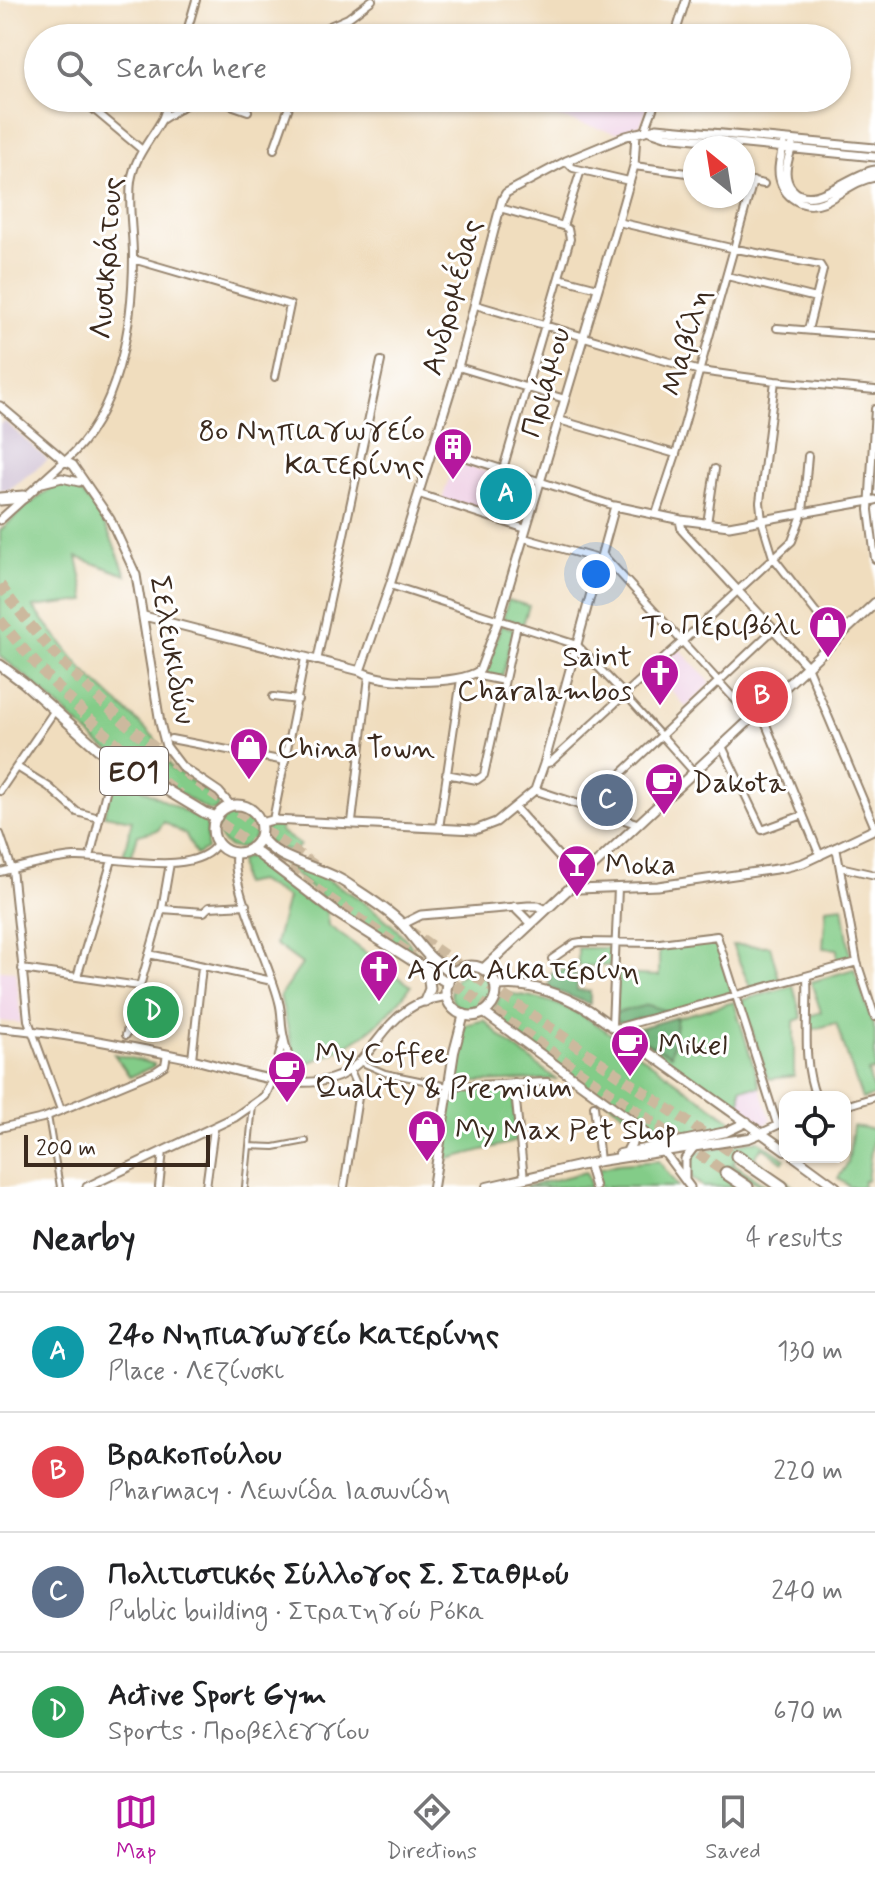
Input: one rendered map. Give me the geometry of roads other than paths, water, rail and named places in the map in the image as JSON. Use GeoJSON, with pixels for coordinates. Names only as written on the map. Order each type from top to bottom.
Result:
{"type":"FeatureCollection","features":[{"type":"Feature","properties":{"kind":"highway"},"geometry":{"type":"LineString","coordinates":[[0,499],[23,497]]}},
{"type":"Feature","properties":{"kind":"highway"},"geometry":{"type":"LineString","coordinates":[[737,1156],[782,1187]]}},
{"type":"Feature","properties":{"kind":"highway"},"geometry":{"type":"LineString","coordinates":[[726,1173],[747,1187]]}},
{"type":"Feature","properties":{"kind":"main road"},"geometry":{"type":"LineString","coordinates":[[483,969],[875,600]]}},
{"type":"Feature","properties":{"kind":"main road"},"geometry":{"type":"LineString","coordinates":[[851,624],[875,610]]}},
{"type":"Feature","properties":{"kind":"main road","name":"ΕΟ1"},"geometry":{"type":"LineString","coordinates":[[0,665],[84,738],[114,759],[205,813],[217,817]]}},
{"type":"Feature","properties":{"kind":"main road"},"geometry":{"type":"LineString","coordinates":[[231,806],[249,809],[260,823],[260,836],[251,848],[236,853],[226,850],[214,832],[217,817],[231,806]]}},
{"type":"Feature","properties":{"kind":"main road"},"geometry":{"type":"LineString","coordinates":[[260,836],[284,856],[320,868],[345,882],[403,924],[432,961],[456,972]]}},
{"type":"Feature","properties":{"kind":"main road"},"geometry":{"type":"LineString","coordinates":[[251,848],[334,911],[448,983]]}},
{"type":"Feature","properties":{"kind":"main road"},"geometry":{"type":"LineString","coordinates":[[469,966],[483,969],[496,986],[494,1001],[483,1012],[464,1014],[453,1007],[447,996],[448,983],[456,972],[469,966]]}},
{"type":"Feature","properties":{"kind":"main road"},"geometry":{"type":"LineString","coordinates":[[425,1001],[430,989],[428,971]]}},
{"type":"Feature","properties":{"kind":"main road"},"geometry":{"type":"LineString","coordinates":[[496,986],[514,985],[544,990],[569,999],[614,1027],[779,1146]]}},
{"type":"Feature","properties":{"kind":"main road"},"geometry":{"type":"LineString","coordinates":[[483,1012],[632,1121],[664,1152]]}},
{"type":"Feature","properties":{"kind":"main road"},"geometry":{"type":"LineString","coordinates":[[431,1187],[464,1014]]}},
{"type":"Feature","properties":{"kind":"main road"},"geometry":{"type":"LineString","coordinates":[[626,1152],[635,1136],[632,1121]]}},
{"type":"Feature","properties":{"kind":"main road"},"geometry":{"type":"LineString","coordinates":[[487,1187],[626,1152],[726,1132],[747,1122]]}},
{"type":"Feature","properties":{"kind":"main road"},"geometry":{"type":"LineString","coordinates":[[600,1161],[749,1138],[761,1133]]}},
{"type":"Feature","properties":{"kind":"main road"},"geometry":{"type":"LineString","coordinates":[[803,1163],[836,1187]]}},
{"type":"Feature","properties":{"kind":"main road"},"geometry":{"type":"LineString","coordinates":[[434,1176],[441,1187]]}},
{"type":"Feature","properties":{"kind":"street"},"geometry":{"type":"LineString","coordinates":[[189,24],[196,0]]}},
{"type":"Feature","properties":{"kind":"street"},"geometry":{"type":"LineString","coordinates":[[334,24],[372,0]]}},
{"type":"Feature","properties":{"kind":"street"},"geometry":{"type":"LineString","coordinates":[[678,24],[686,0]]}},
{"type":"Feature","properties":{"kind":"street"},"geometry":{"type":"LineString","coordinates":[[97,112],[141,149]]}},
{"type":"Feature","properties":{"kind":"street","name":"Λυσικράτους"},"geometry":{"type":"LineString","coordinates":[[65,461],[94,429],[116,375],[129,319],[133,259],[130,188],[141,149],[165,112]]}},
{"type":"Feature","properties":{"kind":"street"},"geometry":{"type":"LineString","coordinates":[[163,119],[174,112]]}},
{"type":"Feature","properties":{"kind":"street"},"geometry":{"type":"LineString","coordinates":[[274,149],[287,112]]}},
{"type":"Feature","properties":{"kind":"street"},"geometry":{"type":"LineString","coordinates":[[647,131],[653,112]]}},
{"type":"Feature","properties":{"kind":"street","name":"Ανδρομέδας"},"geometry":{"type":"LineString","coordinates":[[360,671],[434,447],[506,193],[566,161],[647,131],[656,135],[875,148]]}},
{"type":"Feature","properties":{"kind":"street","name":"Πριάμου"},"geometry":{"type":"LineString","coordinates":[[477,673],[485,660],[499,619],[618,222],[634,166],[636,133]]}},
{"type":"Feature","properties":{"kind":"street"},"geometry":{"type":"LineString","coordinates":[[788,144],[786,176],[791,188],[805,197],[816,197],[856,175],[875,170]]}},
{"type":"Feature","properties":{"kind":"street"},"geometry":{"type":"LineString","coordinates":[[788,144],[779,165],[780,179],[789,197],[798,202],[809,205],[820,203],[875,177]]}},
{"type":"Feature","properties":{"kind":"street","name":"Ανδρομέδας"},"geometry":{"type":"LineString","coordinates":[[788,144],[875,157]]}},
{"type":"Feature","properties":{"kind":"street"},"geometry":{"type":"LineString","coordinates":[[566,161],[568,165],[581,170],[629,181]]}},
{"type":"Feature","properties":{"kind":"street"},"geometry":{"type":"LineString","coordinates":[[634,166],[683,172]]}},
{"type":"Feature","properties":{"kind":"street"},"geometry":{"type":"LineString","coordinates":[[563,226],[581,170]]}},
{"type":"Feature","properties":{"kind":"street"},"geometry":{"type":"LineString","coordinates":[[755,182],[764,184]]}},
{"type":"Feature","properties":{"kind":"street"},"geometry":{"type":"LineString","coordinates":[[500,208],[563,226],[568,229],[570,239],[503,469]]}},
{"type":"Feature","properties":{"kind":"street","name":"Μαβίλη"},"geometry":{"type":"LineString","coordinates":[[656,514],[746,208]]}},
{"type":"Feature","properties":{"kind":"street"},"geometry":{"type":"LineString","coordinates":[[618,222],[820,265],[823,270],[808,330]]}},
{"type":"Feature","properties":{"kind":"street"},"geometry":{"type":"LineString","coordinates":[[133,259],[290,305],[275,377]]}},
{"type":"Feature","properties":{"kind":"street"},"geometry":{"type":"LineString","coordinates":[[727,276],[816,298]]}},
{"type":"Feature","properties":{"kind":"street"},"geometry":{"type":"LineString","coordinates":[[559,278],[598,288]]}},
{"type":"Feature","properties":{"kind":"street"},"geometry":{"type":"LineString","coordinates":[[476,305],[700,371],[875,390]]}},
{"type":"Feature","properties":{"kind":"street"},"geometry":{"type":"LineString","coordinates":[[777,328],[875,336]]}},
{"type":"Feature","properties":{"kind":"street"},"geometry":{"type":"LineString","coordinates":[[317,661],[381,361]]}},
{"type":"Feature","properties":{"kind":"street"},"geometry":{"type":"LineString","coordinates":[[458,367],[565,399]]}},
{"type":"Feature","properties":{"kind":"street"},"geometry":{"type":"LineString","coordinates":[[775,381],[760,502],[762,521],[773,557],[836,638]]}},
{"type":"Feature","properties":{"kind":"street","name":"Σελευκιδών"},"geometry":{"type":"LineString","coordinates":[[0,406],[76,467],[83,484],[110,519],[130,558],[144,616],[166,746],[182,767],[219,792],[231,806]]}},
{"type":"Feature","properties":{"kind":"street"},"geometry":{"type":"LineString","coordinates":[[875,409],[869,521],[875,559]]}},
{"type":"Feature","properties":{"kind":"street"},"geometry":{"type":"LineString","coordinates":[[559,420],[676,454]]}},
{"type":"Feature","properties":{"kind":"street"},"geometry":{"type":"LineString","coordinates":[[434,447],[615,506],[707,524],[729,526],[872,501]]}},
{"type":"Feature","properties":{"kind":"street"},"geometry":{"type":"LineString","coordinates":[[544,764],[551,762],[792,541],[803,512],[808,456]]}},
{"type":"Feature","properties":{"kind":"street"},"geometry":{"type":"LineString","coordinates":[[0,520],[65,461]]}},
{"type":"Feature","properties":{"kind":"street"},"geometry":{"type":"LineString","coordinates":[[707,524],[715,469]]}},
{"type":"Feature","properties":{"kind":"street"},"geometry":{"type":"LineString","coordinates":[[36,486],[53,479],[83,484]]}},
{"type":"Feature","properties":{"kind":"street"},"geometry":{"type":"LineString","coordinates":[[419,494],[526,529]]}},
{"type":"Feature","properties":{"kind":"street"},"geometry":{"type":"LineString","coordinates":[[260,823],[273,820],[352,822],[475,830],[496,822],[515,808],[535,790],[544,764],[615,506]]}},
{"type":"Feature","properties":{"kind":"street"},"geometry":{"type":"LineString","coordinates":[[515,808],[576,882],[578,889],[668,885],[783,868],[820,856],[875,828],[807,666],[682,530],[680,520]]}},
{"type":"Feature","properties":{"kind":"street"},"geometry":{"type":"LineString","coordinates":[[524,538],[602,558],[752,718]]}},
{"type":"Feature","properties":{"kind":"street"},"geometry":{"type":"LineString","coordinates":[[390,585],[577,645],[694,772]]}},
{"type":"Feature","properties":{"kind":"street"},"geometry":{"type":"LineString","coordinates":[[144,616],[360,671],[380,680],[461,679],[477,673],[504,681]]}},
{"type":"Feature","properties":{"kind":"street"},"geometry":{"type":"LineString","coordinates":[[446,774],[477,780],[482,778],[517,625]]}},
{"type":"Feature","properties":{"kind":"street"},"geometry":{"type":"LineString","coordinates":[[587,806],[773,630]]}},
{"type":"Feature","properties":{"kind":"street"},"geometry":{"type":"LineString","coordinates":[[273,820],[305,658]]}},
{"type":"Feature","properties":{"kind":"street"},"geometry":{"type":"LineString","coordinates":[[352,822],[369,676]]}},
{"type":"Feature","properties":{"kind":"street"},"geometry":{"type":"LineString","coordinates":[[439,828],[461,679]]}},
{"type":"Feature","properties":{"kind":"street"},"geometry":{"type":"LineString","coordinates":[[273,697],[298,700]]}},
{"type":"Feature","properties":{"kind":"street"},"geometry":{"type":"LineString","coordinates":[[760,710],[820,856]]}},
{"type":"Feature","properties":{"kind":"street"},"geometry":{"type":"LineString","coordinates":[[0,791],[57,712]]}},
{"type":"Feature","properties":{"kind":"street"},"geometry":{"type":"LineString","coordinates":[[171,739],[285,761]]}},
{"type":"Feature","properties":{"kind":"street"},"geometry":{"type":"LineString","coordinates":[[722,746],[762,830],[803,815]]}},
{"type":"Feature","properties":{"kind":"street"},"geometry":{"type":"LineString","coordinates":[[90,857],[114,759]]}},
{"type":"Feature","properties":{"kind":"street"},"geometry":{"type":"LineString","coordinates":[[17,767],[49,787],[77,812],[99,818]]}},
{"type":"Feature","properties":{"kind":"street"},"geometry":{"type":"LineString","coordinates":[[535,790],[638,824]]}},
{"type":"Feature","properties":{"kind":"street"},"geometry":{"type":"LineString","coordinates":[[0,834],[12,869],[31,1031],[61,1110]]}},
{"type":"Feature","properties":{"kind":"street"},"geometry":{"type":"LineString","coordinates":[[0,872],[65,858],[170,863],[206,856],[218,842]]}},
{"type":"Feature","properties":{"kind":"street"},"geometry":{"type":"LineString","coordinates":[[836,847],[857,962],[875,1017]]}},
{"type":"Feature","properties":{"kind":"street"},"geometry":{"type":"LineString","coordinates":[[236,853],[235,865],[246,905],[279,1001],[292,1082]]}},
{"type":"Feature","properties":{"kind":"street"},"geometry":{"type":"LineString","coordinates":[[77,977],[112,860]]}},
{"type":"Feature","properties":{"kind":"street"},"geometry":{"type":"LineString","coordinates":[[126,1035],[162,909],[170,863]]}},
{"type":"Feature","properties":{"kind":"street"},"geometry":{"type":"LineString","coordinates":[[840,867],[875,875]]}},
{"type":"Feature","properties":{"kind":"street"},"geometry":{"type":"LineString","coordinates":[[618,888],[614,1027],[857,962]]}},
{"type":"Feature","properties":{"kind":"street"},"geometry":{"type":"LineString","coordinates":[[162,909],[204,912],[209,907],[246,905]]}},
{"type":"Feature","properties":{"kind":"street"},"geometry":{"type":"LineString","coordinates":[[403,924],[421,915],[538,906],[546,910]]}},
{"type":"Feature","properties":{"kind":"street"},"geometry":{"type":"LineString","coordinates":[[514,907],[531,924]]}},
{"type":"Feature","properties":{"kind":"street"},"geometry":{"type":"LineString","coordinates":[[552,959],[575,943],[660,943],[717,936],[777,1124],[761,1133]]}},
{"type":"Feature","properties":{"kind":"street"},"geometry":{"type":"LineString","coordinates":[[149,954],[272,981]]}},
{"type":"Feature","properties":{"kind":"street"},"geometry":{"type":"LineString","coordinates":[[192,1059],[202,967]]}},
{"type":"Feature","properties":{"kind":"street"},"geometry":{"type":"LineString","coordinates":[[22,969],[139,986]]}},
{"type":"Feature","properties":{"kind":"street"},"geometry":{"type":"LineString","coordinates":[[807,977],[806,1014],[810,1076],[814,1091]]}},
{"type":"Feature","properties":{"kind":"street"},"geometry":{"type":"LineString","coordinates":[[0,1028],[167,1054],[292,1082],[325,1080],[350,1070],[360,1062],[403,1012],[425,1001],[447,996]]}},
{"type":"Feature","properties":{"kind":"street"},"geometry":{"type":"LineString","coordinates":[[87,1187],[214,1128],[265,1096],[284,1037]]}},
{"type":"Feature","properties":{"kind":"street"},"geometry":{"type":"LineString","coordinates":[[0,1128],[48,1116],[161,1068],[165,1065],[167,1054]]}},
{"type":"Feature","properties":{"kind":"street"},"geometry":{"type":"LineString","coordinates":[[360,1062],[385,1073],[448,1086],[547,1082]]}},
{"type":"Feature","properties":{"kind":"street"},"geometry":{"type":"LineString","coordinates":[[344,1187],[359,1091],[350,1070]]}},
{"type":"Feature","properties":{"kind":"street"},"geometry":{"type":"LineString","coordinates":[[514,1082],[524,1179]]}},
{"type":"Feature","properties":{"kind":"street"},"geometry":{"type":"LineString","coordinates":[[851,1104],[875,1097]]}},
{"type":"Feature","properties":{"kind":"street"},"geometry":{"type":"LineString","coordinates":[[245,1187],[253,1105]]}},
{"type":"Feature","properties":{"kind":"street"},"geometry":{"type":"LineString","coordinates":[[594,1106],[600,1161]]}},
{"type":"Feature","properties":{"kind":"street"},"geometry":{"type":"LineString","coordinates":[[48,1116],[60,1187]]}},
{"type":"Feature","properties":{"kind":"street"},"geometry":{"type":"LineString","coordinates":[[206,1187],[214,1128]]}},
{"type":"Feature","properties":{"kind":"street"},"geometry":{"type":"LineString","coordinates":[[249,1146],[274,1147],[306,1141]]}},
{"type":"Feature","properties":{"kind":"street"},"geometry":{"type":"LineString","coordinates":[[688,1184],[685,1159],[694,1147]]}},
{"type":"Feature","properties":{"kind":"street"},"geometry":{"type":"LineString","coordinates":[[159,1187],[163,1150]]}},
{"type":"Feature","properties":{"kind":"street"},"geometry":{"type":"LineString","coordinates":[[664,1152],[688,1184]]}},
{"type":"Feature","properties":{"kind":"street"},"geometry":{"type":"LineString","coordinates":[[588,1164],[595,1187]]}},
{"type":"Feature","properties":{"kind":"tunnel"},"geometry":{"type":"LineString","coordinates":[[0,585],[33,629],[69,669],[147,742],[321,870]]}},
{"type":"Feature","properties":{"kind":"tunnel"},"geometry":{"type":"LineString","coordinates":[[0,620],[40,669],[84,714],[180,795]]}},
{"type":"Feature","properties":{"kind":"tunnel"},"geometry":{"type":"LineString","coordinates":[[207,814],[413,956]]}},
{"type":"Feature","properties":{"kind":"tunnel"},"geometry":{"type":"LineString","coordinates":[[408,930],[737,1156]]}},
{"type":"Feature","properties":{"kind":"tunnel"},"geometry":{"type":"LineString","coordinates":[[441,975],[726,1173]]}},
{"type":"Feature","properties":{"kind":"place","name":"8ο Νηπιαγωγείο Κατερίνης"},"geometry":{"type":"Point","coordinates":[453,481]}},
{"type":"Feature","properties":{"kind":"place","name":"24ο Νηπιαγωγείο Κατερίνης"},"geometry":{"type":"Point","coordinates":[506,494]}},
{"type":"Feature","properties":{"kind":"place","name":"Το Περιβόλι"},"geometry":{"type":"Point","coordinates":[828,659]}},
{"type":"Feature","properties":{"kind":"place","name":"Βρακοπούλου"},"geometry":{"type":"Point","coordinates":[762,697]}},
{"type":"Feature","properties":{"kind":"place","name":"Saint Charalambos"},"geometry":{"type":"Point","coordinates":[660,707]}},
{"type":"Feature","properties":{"kind":"place","name":"China Town"},"geometry":{"type":"Point","coordinates":[249,781]}},
{"type":"Feature","properties":{"kind":"place","name":"Πολιτιστικός Σύλλογος Σ. Σταθμού"},"geometry":{"type":"Point","coordinates":[607,800]}},
{"type":"Feature","properties":{"kind":"place","name":"Dakota"},"geometry":{"type":"Point","coordinates":[664,816]}},
{"type":"Feature","properties":{"kind":"place","name":"Moka"},"geometry":{"type":"Point","coordinates":[577,898]}},
{"type":"Feature","properties":{"kind":"place","name":"Αγία Αικατερίνη"},"geometry":{"type":"Point","coordinates":[379,1003]}},
{"type":"Feature","properties":{"kind":"place","name":"Active Sport Gym"},"geometry":{"type":"Point","coordinates":[153,1012]}},
{"type":"Feature","properties":{"kind":"place","name":"Mikel"},"geometry":{"type":"Point","coordinates":[630,1078]}},
{"type":"Feature","properties":{"kind":"place","name":"My Coffee Quality & Premium"},"geometry":{"type":"Point","coordinates":[287,1104]}},
{"type":"Feature","properties":{"kind":"place","name":"My Max Pet Shop"},"geometry":{"type":"Point","coordinates":[427,1163]}}]}
